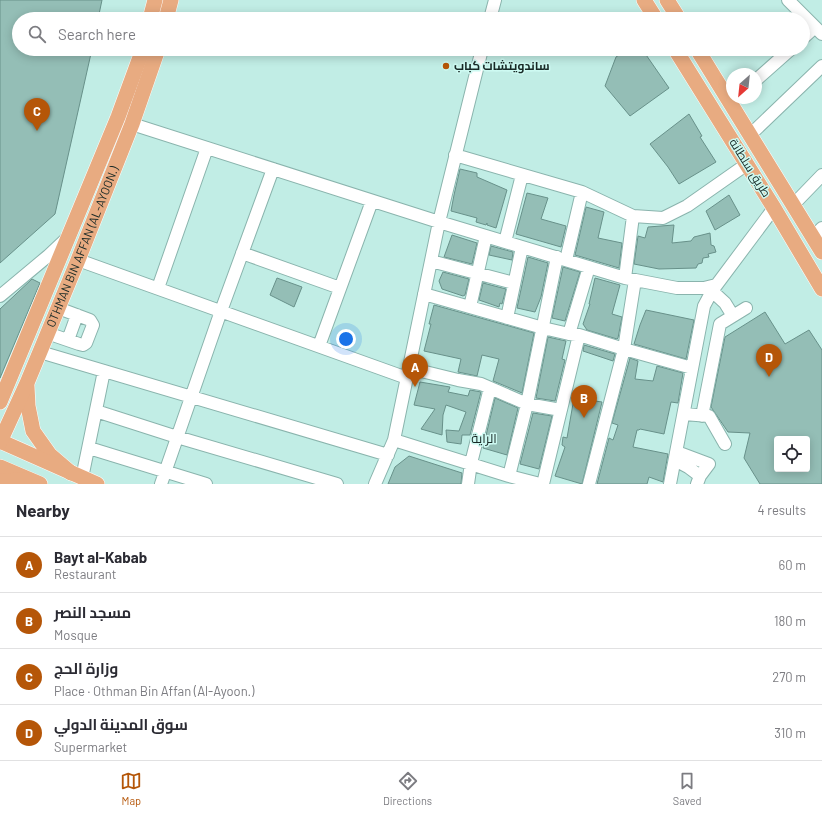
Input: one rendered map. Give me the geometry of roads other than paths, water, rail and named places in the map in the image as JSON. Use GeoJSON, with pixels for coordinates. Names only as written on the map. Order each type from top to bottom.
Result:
{"type":"FeatureCollection","features":[{"type":"Feature","properties":{"kind":"main road"},"geometry":{"type":"LineString","coordinates":[[152,12],[155,0]]}},
{"type":"Feature","properties":{"kind":"main road"},"geometry":{"type":"LineString","coordinates":[[168,12],[171,0]]}},
{"type":"Feature","properties":{"kind":"main road"},"geometry":{"type":"LineString","coordinates":[[644,0],[652,12]]}},
{"type":"Feature","properties":{"kind":"main road"},"geometry":{"type":"LineString","coordinates":[[667,0],[675,12]]}},
{"type":"Feature","properties":{"kind":"main road","name":"OTHMAN BIN AFFAN (AL-AYOON.)"},"geometry":{"type":"LineString","coordinates":[[1,398],[118,117],[140,56]]}},
{"type":"Feature","properties":{"kind":"main road","name":"OTHMAN BIN AFFAN (AL-AYOON.)"},"geometry":{"type":"LineString","coordinates":[[0,441],[27,383],[78,260],[132,124],[156,56]]}},
{"type":"Feature","properties":{"kind":"main road","name":"طريق سلطانة"},"geometry":{"type":"LineString","coordinates":[[679,56],[774,208],[822,290]]}},
{"type":"Feature","properties":{"kind":"main road","name":"طريق سلطانة"},"geometry":{"type":"LineString","coordinates":[[703,56],[726,90]]}},
{"type":"Feature","properties":{"kind":"main road","name":"طريق سلطانة"},"geometry":{"type":"LineString","coordinates":[[735,104],[750,135],[793,205],[817,233],[822,252]]}},
{"type":"Feature","properties":{"kind":"main road"},"geometry":{"type":"LineString","coordinates":[[27,383],[28,406],[33,431],[50,456],[77,476]]}},
{"type":"Feature","properties":{"kind":"main road"},"geometry":{"type":"LineString","coordinates":[[0,441],[96,484]]}},
{"type":"Feature","properties":{"kind":"main road"},"geometry":{"type":"LineString","coordinates":[[0,466],[36,482]]}},
{"type":"Feature","properties":{"kind":"main road"},"geometry":{"type":"LineString","coordinates":[[0,481],[36,482]]}},
{"type":"Feature","properties":{"kind":"street"},"geometry":{"type":"LineString","coordinates":[[492,12],[495,0]]}},
{"type":"Feature","properties":{"kind":"street"},"geometry":{"type":"LineString","coordinates":[[788,0],[800,12]]}},
{"type":"Feature","properties":{"kind":"street"},"geometry":{"type":"LineString","coordinates":[[810,21],[819,30],[810,34]]}},
{"type":"Feature","properties":{"kind":"street"},"geometry":{"type":"LineString","coordinates":[[376,484],[394,440],[438,222],[480,56]]}},
{"type":"Feature","properties":{"kind":"street"},"geometry":{"type":"LineString","coordinates":[[762,75],[783,56]]}},
{"type":"Feature","properties":{"kind":"street"},"geometry":{"type":"LineString","coordinates":[[750,135],[822,66]]}},
{"type":"Feature","properties":{"kind":"street"},"geometry":{"type":"LineString","coordinates":[[132,124],[438,222],[630,279],[677,288],[714,288]]}},
{"type":"Feature","properties":{"kind":"street"},"geometry":{"type":"LineString","coordinates":[[158,288],[207,148]]}},
{"type":"Feature","properties":{"kind":"street"},"geometry":{"type":"LineString","coordinates":[[455,156],[582,192],[633,216],[663,218],[688,206],[747,164]]}},
{"type":"Feature","properties":{"kind":"street"},"geometry":{"type":"LineString","coordinates":[[161,484],[221,311],[273,169]]}},
{"type":"Feature","properties":{"kind":"street"},"geometry":{"type":"LineString","coordinates":[[505,242],[522,175]]}},
{"type":"Feature","properties":{"kind":"street"},"geometry":{"type":"LineString","coordinates":[[793,205],[822,175]]}},
{"type":"Feature","properties":{"kind":"street"},"geometry":{"type":"LineString","coordinates":[[509,476],[527,404],[543,328],[561,258],[582,192]]}},
{"type":"Feature","properties":{"kind":"street"},"geometry":{"type":"LineString","coordinates":[[319,346],[372,201]]}},
{"type":"Feature","properties":{"kind":"street"},"geometry":{"type":"LineString","coordinates":[[670,484],[704,306],[714,288],[774,208]]}},
{"type":"Feature","properties":{"kind":"street"},"geometry":{"type":"LineString","coordinates":[[589,484],[624,350],[630,279],[633,216]]}},
{"type":"Feature","properties":{"kind":"street"},"geometry":{"type":"LineString","coordinates":[[470,307],[486,236]]}},
{"type":"Feature","properties":{"kind":"street"},"geometry":{"type":"LineString","coordinates":[[0,296],[48,256],[68,237]]}},
{"type":"Feature","properties":{"kind":"street"},"geometry":{"type":"LineString","coordinates":[[507,318],[522,247]]}},
{"type":"Feature","properties":{"kind":"street"},"geometry":{"type":"LineString","coordinates":[[242,253],[340,288]]}},
{"type":"Feature","properties":{"kind":"street"},"geometry":{"type":"LineString","coordinates":[[78,260],[319,346],[408,373],[481,384],[527,404],[561,410]]}},
{"type":"Feature","properties":{"kind":"street"},"geometry":{"type":"LineString","coordinates":[[431,261],[514,283]]}},
{"type":"Feature","properties":{"kind":"street"},"geometry":{"type":"LineString","coordinates":[[394,440],[509,476],[542,484],[561,410],[574,334],[589,267]]}},
{"type":"Feature","properties":{"kind":"street"},"geometry":{"type":"LineString","coordinates":[[714,288],[725,302],[733,316]]}},
{"type":"Feature","properties":{"kind":"street"},"geometry":{"type":"LineString","coordinates":[[424,294],[543,328],[574,334],[624,350],[692,368]]}},
{"type":"Feature","properties":{"kind":"street"},"geometry":{"type":"LineString","coordinates":[[48,333],[83,345],[86,343],[93,325],[90,320],[58,308]]}},
{"type":"Feature","properties":{"kind":"street"},"geometry":{"type":"LineString","coordinates":[[702,416],[720,324],[746,308]]}},
{"type":"Feature","properties":{"kind":"street"},"geometry":{"type":"LineString","coordinates":[[68,340],[77,315]]}},
{"type":"Feature","properties":{"kind":"street"},"geometry":{"type":"LineString","coordinates":[[40,352],[191,398],[388,455]]}},
{"type":"Feature","properties":{"kind":"street"},"geometry":{"type":"LineString","coordinates":[[77,476],[89,448],[104,371]]}},
{"type":"Feature","properties":{"kind":"street"},"geometry":{"type":"LineString","coordinates":[[468,484],[471,463],[490,388]]}},
{"type":"Feature","properties":{"kind":"street"},"geometry":{"type":"LineString","coordinates":[[96,411],[337,484]]}},
{"type":"Feature","properties":{"kind":"street"},"geometry":{"type":"LineString","coordinates":[[684,414],[709,416],[725,444]]}},
{"type":"Feature","properties":{"kind":"street"},"geometry":{"type":"LineString","coordinates":[[89,448],[206,484]]}},
{"type":"Feature","properties":{"kind":"street"},"geometry":{"type":"LineString","coordinates":[[676,456],[709,464],[698,480],[688,467],[676,456]]}},
{"type":"Feature","properties":{"kind":"place","name":"ساندويتشات كباب"},"geometry":{"type":"Point","coordinates":[446,66]}},
{"type":"Feature","properties":{"kind":"place","name":"وزارة الحج"},"geometry":{"type":"Point","coordinates":[37,131]}},
{"type":"Feature","properties":{"kind":"place","name":"سوق المدينة الدولي"},"geometry":{"type":"Point","coordinates":[769,377]}},
{"type":"Feature","properties":{"kind":"place","name":"Bayt al-Kabab"},"geometry":{"type":"Point","coordinates":[415,387]}},
{"type":"Feature","properties":{"kind":"place","name":"مسجد النصر"},"geometry":{"type":"Point","coordinates":[584,418]}},
{"type":"Feature","properties":{"kind":"district","name":"الراية"},"geometry":{"type":"Point","coordinates":[484,438]}}]}
